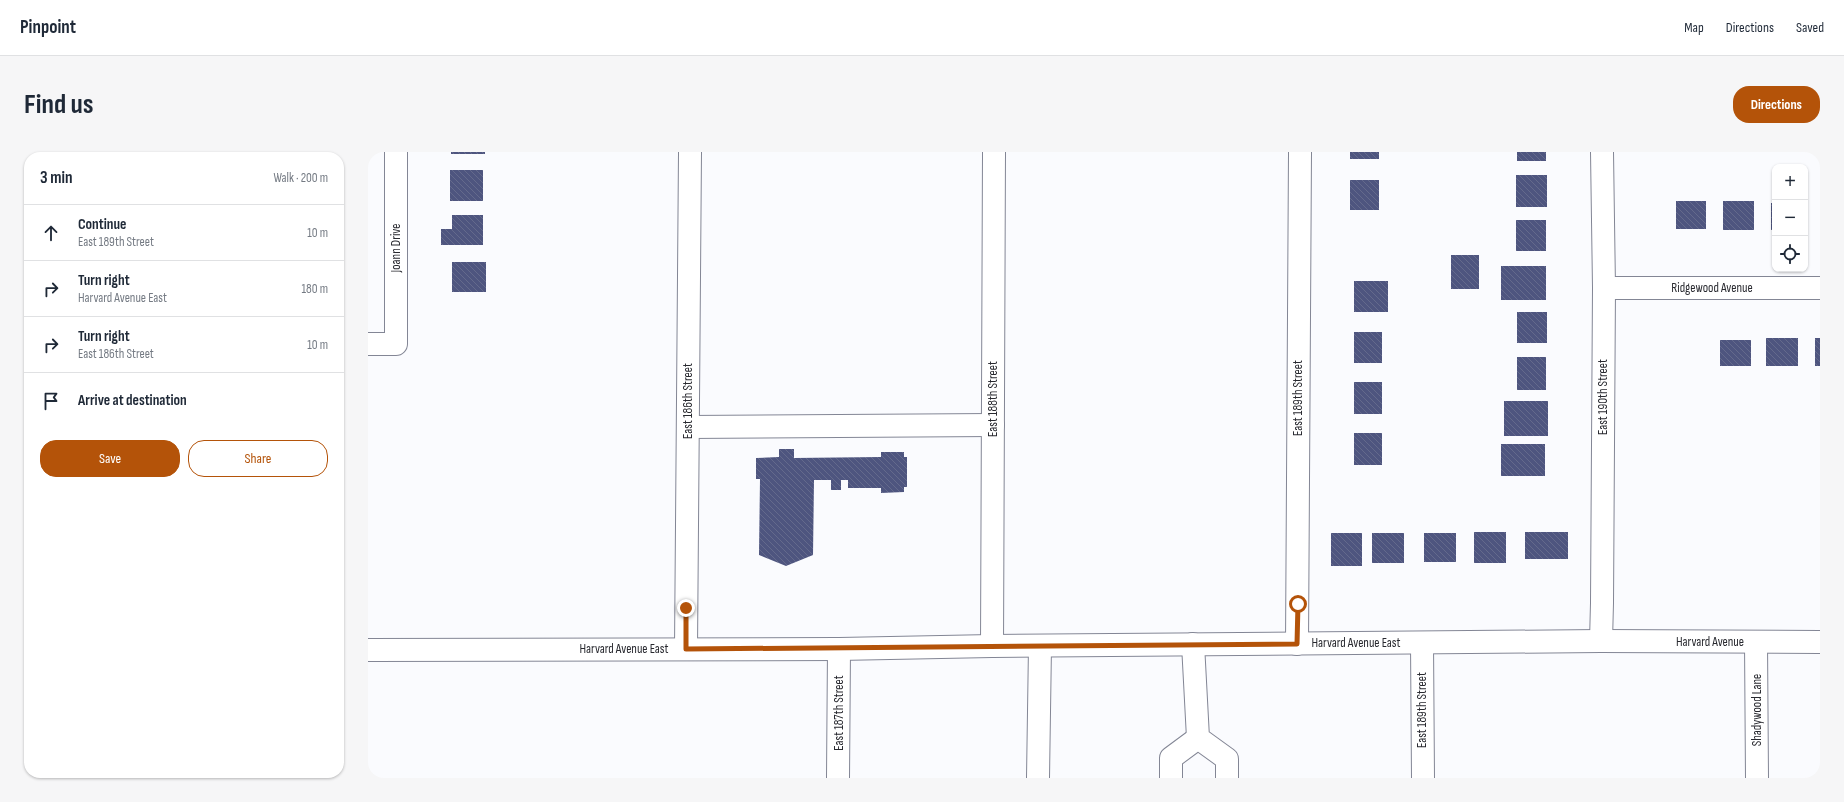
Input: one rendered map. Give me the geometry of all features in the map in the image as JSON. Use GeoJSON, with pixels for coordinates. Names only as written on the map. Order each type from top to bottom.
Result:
{"type":"FeatureCollection","features":[{"type":"Feature","properties":{"kind":"street","name":"Joann Drive"},"geometry":{"type":"LineString","coordinates":[[368,344],[396,344],[396,152]]}},
{"type":"Feature","properties":{"kind":"street","name":"East 186th Street"},"geometry":{"type":"LineString","coordinates":[[686,649],[690,152]]}},
{"type":"Feature","properties":{"kind":"street","name":"East 188th Street"},"geometry":{"type":"LineString","coordinates":[[992,646],[994,152]]}},
{"type":"Feature","properties":{"kind":"street","name":"East 189th Street"},"geometry":{"type":"LineString","coordinates":[[1297,644],[1300,152]]}},
{"type":"Feature","properties":{"kind":"street","name":"East 190th Street"},"geometry":{"type":"LineString","coordinates":[[1600,642],[1602,603],[1604,288],[1602,152]]}},
{"type":"Feature","properties":{"kind":"street","name":"Ridgewood Avenue"},"geometry":{"type":"LineString","coordinates":[[1604,288],[1820,288]]}},
{"type":"Feature","properties":{"kind":"street"},"geometry":{"type":"LineString","coordinates":[[688,427],[993,425]]}},
{"type":"Feature","properties":{"kind":"street","name":"Harvard Avenue East"},"geometry":{"type":"LineString","coordinates":[[368,650],[839,649],[1193,644],[1600,642]]}},
{"type":"Feature","properties":{"kind":"street","name":"Harvard Avenue"},"geometry":{"type":"LineString","coordinates":[[1600,642],[1820,642]]}},
{"type":"Feature","properties":{"kind":"street","name":"Shadywood Lane"},"geometry":{"type":"LineString","coordinates":[[1756,642],[1757,778]]}},
{"type":"Feature","properties":{"kind":"street","name":"East 189th Street"},"geometry":{"type":"LineString","coordinates":[[1422,643],[1423,778]]}},
{"type":"Feature","properties":{"kind":"street"},"geometry":{"type":"LineString","coordinates":[[1193,644],[1198,738]]}},
{"type":"Feature","properties":{"kind":"street"},"geometry":{"type":"LineString","coordinates":[[1038,778],[1040,646]]}},
{"type":"Feature","properties":{"kind":"street","name":"East 187th Street"},"geometry":{"type":"LineString","coordinates":[[838,778],[839,649]]}},
{"type":"Feature","properties":{"kind":"street"},"geometry":{"type":"LineString","coordinates":[[1171,778],[1171,758],[1198,738]]}},
{"type":"Feature","properties":{"kind":"street"},"geometry":{"type":"LineString","coordinates":[[1198,738],[1226,759],[1227,778]]}},
{"type":"Feature","properties":{"kind":"building"},"geometry":{"type":"Polygon","coordinates":[[[451,152],[485,152],[485,154],[451,154],[451,152]]]}},
{"type":"Feature","properties":{"kind":"building"},"geometry":{"type":"Polygon","coordinates":[[[1350,152],[1379,152],[1379,159],[1350,159],[1350,152]]]}},
{"type":"Feature","properties":{"kind":"building"},"geometry":{"type":"Polygon","coordinates":[[[1517,152],[1546,152],[1546,161],[1517,161],[1517,152]]]}},
{"type":"Feature","properties":{"kind":"building"},"geometry":{"type":"Polygon","coordinates":[[[450,170],[483,170],[483,201],[450,201],[450,170]]]}},
{"type":"Feature","properties":{"kind":"building"},"geometry":{"type":"Polygon","coordinates":[[[1516,175],[1547,175],[1547,207],[1516,207],[1516,175]]]}},
{"type":"Feature","properties":{"kind":"building"},"geometry":{"type":"Polygon","coordinates":[[[1350,180],[1379,180],[1379,210],[1350,210],[1350,180]]]}},
{"type":"Feature","properties":{"kind":"building"},"geometry":{"type":"Polygon","coordinates":[[[1676,201],[1706,201],[1706,229],[1676,229],[1676,201]]]}},
{"type":"Feature","properties":{"kind":"building"},"geometry":{"type":"Polygon","coordinates":[[[1723,201],[1754,201],[1754,230],[1723,230],[1723,201]]]}},
{"type":"Feature","properties":{"kind":"building"},"geometry":{"type":"Polygon","coordinates":[[[1771,203],[1772,203],[1772,230],[1771,203]]]}},
{"type":"Feature","properties":{"kind":"building"},"geometry":{"type":"Polygon","coordinates":[[[452,215],[483,215],[483,245],[441,245],[441,229],[452,229],[452,215]]]}},
{"type":"Feature","properties":{"kind":"building"},"geometry":{"type":"Polygon","coordinates":[[[1516,220],[1546,220],[1546,251],[1516,251],[1516,220]]]}},
{"type":"Feature","properties":{"kind":"building"},"geometry":{"type":"Polygon","coordinates":[[[1451,255],[1479,255],[1479,289],[1451,289],[1451,255]]]}},
{"type":"Feature","properties":{"kind":"building"},"geometry":{"type":"Polygon","coordinates":[[[452,262],[486,262],[486,292],[452,292],[452,262]]]}},
{"type":"Feature","properties":{"kind":"building"},"geometry":{"type":"Polygon","coordinates":[[[1501,266],[1546,266],[1546,300],[1501,300],[1501,266]]]}},
{"type":"Feature","properties":{"kind":"building"},"geometry":{"type":"Polygon","coordinates":[[[1354,281],[1388,281],[1388,312],[1354,312],[1354,281]]]}},
{"type":"Feature","properties":{"kind":"building"},"geometry":{"type":"Polygon","coordinates":[[[1517,312],[1547,312],[1547,343],[1517,343],[1517,312]]]}},
{"type":"Feature","properties":{"kind":"building"},"geometry":{"type":"Polygon","coordinates":[[[1354,332],[1382,332],[1382,363],[1354,363],[1354,332]]]}},
{"type":"Feature","properties":{"kind":"building"},"geometry":{"type":"Polygon","coordinates":[[[1766,338],[1798,338],[1798,366],[1766,366],[1766,338]]]}},
{"type":"Feature","properties":{"kind":"building"},"geometry":{"type":"Polygon","coordinates":[[[1815,338],[1820,338],[1820,366],[1815,366],[1815,338]]]}},
{"type":"Feature","properties":{"kind":"building"},"geometry":{"type":"Polygon","coordinates":[[[1720,340],[1751,340],[1751,366],[1720,366],[1720,340]]]}},
{"type":"Feature","properties":{"kind":"building"},"geometry":{"type":"Polygon","coordinates":[[[1517,357],[1546,357],[1546,390],[1517,390],[1517,357]]]}},
{"type":"Feature","properties":{"kind":"building"},"geometry":{"type":"Polygon","coordinates":[[[1354,382],[1382,382],[1382,414],[1354,414],[1354,382]]]}},
{"type":"Feature","properties":{"kind":"building"},"geometry":{"type":"Polygon","coordinates":[[[1504,401],[1548,401],[1548,436],[1504,436],[1504,401]]]}},
{"type":"Feature","properties":{"kind":"building"},"geometry":{"type":"Polygon","coordinates":[[[1354,433],[1382,433],[1382,465],[1354,465],[1354,433]]]}},
{"type":"Feature","properties":{"kind":"building"},"geometry":{"type":"Polygon","coordinates":[[[1501,444],[1545,444],[1545,476],[1501,476],[1501,444]]]}},
{"type":"Feature","properties":{"kind":"building"},"geometry":{"type":"Polygon","coordinates":[[[779,449],[794,449],[794,458],[881,457],[881,452],[904,452],[904,457],[907,457],[907,487],[904,487],[904,492],[881,493],[881,488],[848,488],[848,480],[841,480],[841,490],[831,490],[831,480],[814,480],[813,555],[786,566],[759,555],[760,479],[756,479],[756,458],[779,457],[779,449]]]}},
{"type":"Feature","properties":{"kind":"building"},"geometry":{"type":"Polygon","coordinates":[[[1474,532],[1506,532],[1506,563],[1474,563],[1474,532]]]}},
{"type":"Feature","properties":{"kind":"building"},"geometry":{"type":"Polygon","coordinates":[[[1525,532],[1568,532],[1568,559],[1525,559],[1525,532]]]}},
{"type":"Feature","properties":{"kind":"building"},"geometry":{"type":"Polygon","coordinates":[[[1331,533],[1362,533],[1362,566],[1331,566],[1331,533]]]}},
{"type":"Feature","properties":{"kind":"building"},"geometry":{"type":"Polygon","coordinates":[[[1372,533],[1404,533],[1404,563],[1372,563],[1372,533]]]}},
{"type":"Feature","properties":{"kind":"building"},"geometry":{"type":"Polygon","coordinates":[[[1424,533],[1456,533],[1456,562],[1424,562],[1424,533]]]}},
{"type":"Feature","properties":{"kind":"route"},"geometry":{"type":"LineString","coordinates":[[686,608],[686,649],[839,649],[992,646],[1297,644],[1298,604]]}}]}
